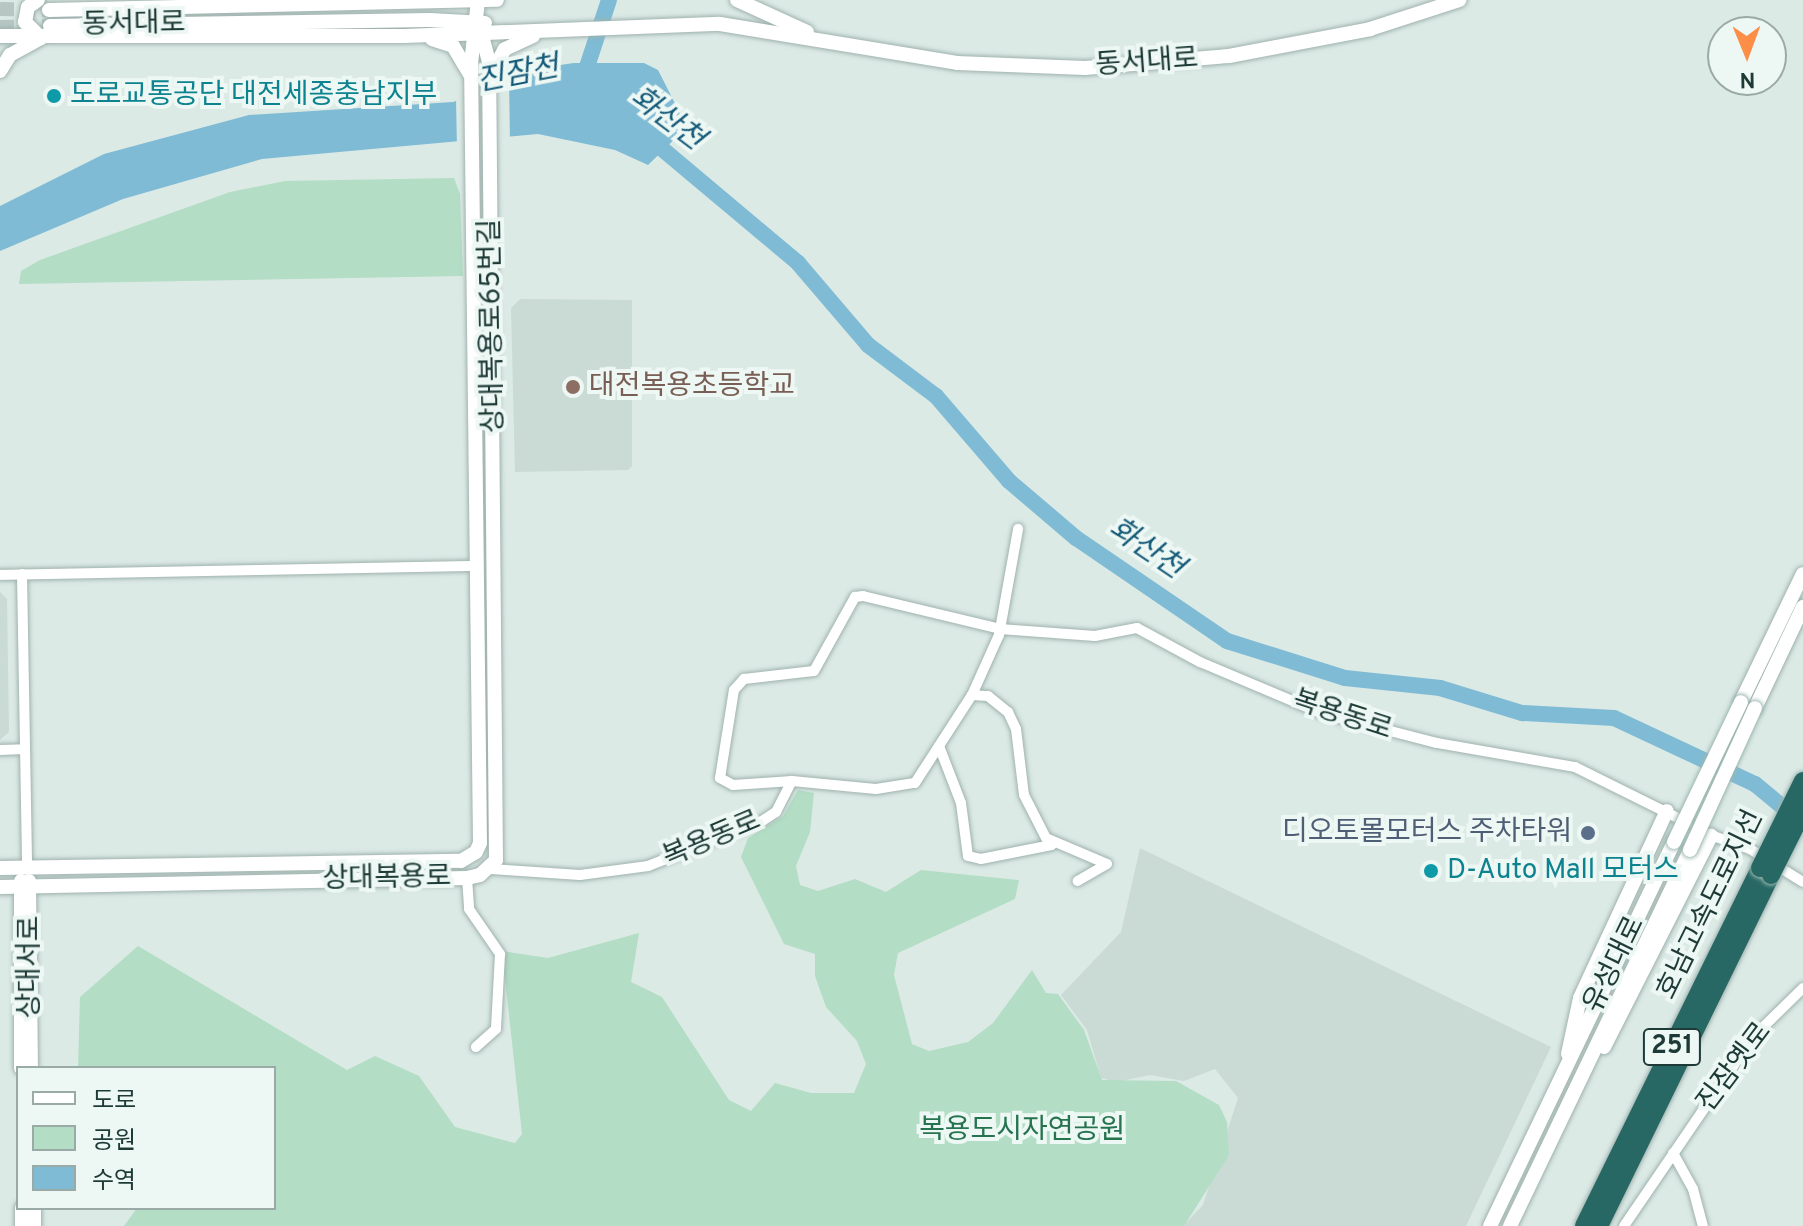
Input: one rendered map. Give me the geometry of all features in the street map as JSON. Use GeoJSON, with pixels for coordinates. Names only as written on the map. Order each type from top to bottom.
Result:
{"type":"FeatureCollection","features":[{"type":"Feature","properties":{"kind":"highway","name":"호남고속도로지선"},"geometry":{"type":"LineString","coordinates":[[1599,1226],[1766,872],[1803,781]]}},
{"type":"Feature","properties":{"kind":"highway","name":"호남고속도로지선"},"geometry":{"type":"LineString","coordinates":[[1584,1226],[1766,872],[1803,811]]}},
{"type":"Feature","properties":{"kind":"street"},"geometry":{"type":"LineString","coordinates":[[0,36],[45,32],[404,36],[479,28],[476,0]]}},
{"type":"Feature","properties":{"kind":"street","name":"동서대로"},"geometry":{"type":"LineString","coordinates":[[43,5],[497,0]]}},
{"type":"Feature","properties":{"kind":"street","name":"동서대로"},"geometry":{"type":"LineString","coordinates":[[737,0],[829,43]]}},
{"type":"Feature","properties":{"kind":"street","name":"동서대로"},"geometry":{"type":"LineString","coordinates":[[45,32],[479,28],[505,31],[751,26],[829,43],[1017,68],[1161,65],[1370,29],[1459,0]]}},
{"type":"Feature","properties":{"kind":"street"},"geometry":{"type":"LineString","coordinates":[[43,5],[28,7],[25,22],[45,32]]}},
{"type":"Feature","properties":{"kind":"street","name":"상대복용로65번길"},"geometry":{"type":"LineString","coordinates":[[479,28],[489,69],[495,590]]}},
{"type":"Feature","properties":{"kind":"street","name":"상대복용로65번길"},"geometry":{"type":"LineString","coordinates":[[478,590],[474,167],[470,70],[479,28]]}},
{"type":"Feature","properties":{"kind":"street"},"geometry":{"type":"LineString","coordinates":[[489,69],[513,42],[555,30]]}},
{"type":"Feature","properties":{"kind":"street"},"geometry":{"type":"LineString","coordinates":[[0,71],[10,55],[45,32]]}},
{"type":"Feature","properties":{"kind":"street"},"geometry":{"type":"LineString","coordinates":[[404,36],[447,43],[470,70]]}},
{"type":"Feature","properties":{"kind":"street"},"geometry":{"type":"LineString","coordinates":[[792,781],[905,787],[924,774],[972,695],[1000,629],[1018,529]]}},
{"type":"Feature","properties":{"kind":"street"},"geometry":{"type":"LineString","coordinates":[[0,575],[477,566]]}},
{"type":"Feature","properties":{"kind":"street"},"geometry":{"type":"LineString","coordinates":[[22,574],[25,886]]}},
{"type":"Feature","properties":{"kind":"street","name":"유성대로"},"geometry":{"type":"LineString","coordinates":[[1490,1226],[1803,574]]}},
{"type":"Feature","properties":{"kind":"street","name":"상대복용로"},"geometry":{"type":"LineString","coordinates":[[0,868],[469,858],[480,843],[478,590]]}},
{"type":"Feature","properties":{"kind":"street","name":"상대복용로"},"geometry":{"type":"LineString","coordinates":[[0,887],[467,878],[491,869],[499,847],[495,590]]}},
{"type":"Feature","properties":{"kind":"street","name":"복용동로"},"geometry":{"type":"LineString","coordinates":[[792,781],[733,785],[720,778],[734,690],[744,679],[814,671],[855,597],[1000,629],[1095,636],[1137,628],[1200,662],[1321,713],[1437,743],[1575,767],[1711,836],[1750,849],[1803,882]]}},
{"type":"Feature","properties":{"kind":"street","name":"유성대로"},"geometry":{"type":"LineString","coordinates":[[1510,1226],[1803,607]]}},
{"type":"Feature","properties":{"kind":"street"},"geometry":{"type":"LineString","coordinates":[[972,695],[988,696],[1008,712],[1016,729],[1024,795],[1052,845]]}},
{"type":"Feature","properties":{"kind":"street"},"geometry":{"type":"LineString","coordinates":[[939,746],[961,803],[968,856],[981,859],[1052,845],[1107,864],[1078,881]]}},
{"type":"Feature","properties":{"kind":"street"},"geometry":{"type":"LineString","coordinates":[[0,750],[25,749]]}},
{"type":"Feature","properties":{"kind":"street","name":"복용동로"},"geometry":{"type":"LineString","coordinates":[[491,869],[580,875],[648,866],[762,821],[776,812],[792,781]]}},
{"type":"Feature","properties":{"kind":"street"},"geometry":{"type":"LineString","coordinates":[[1566,1066],[1580,998],[1667,811]]}},
{"type":"Feature","properties":{"kind":"street"},"geometry":{"type":"LineString","coordinates":[[1575,1091],[1619,1026],[1711,836]]}},
{"type":"Feature","properties":{"kind":"street"},"geometry":{"type":"LineString","coordinates":[[467,878],[469,909],[500,954],[493,1000],[496,1029],[476,1047]]}},
{"type":"Feature","properties":{"kind":"street","name":"상대서로"},"geometry":{"type":"LineString","coordinates":[[21,1066],[25,886]]}},
{"type":"Feature","properties":{"kind":"street","name":"상대서로"},"geometry":{"type":"LineString","coordinates":[[25,886],[31,1066]]}},
{"type":"Feature","properties":{"kind":"street","name":"진잠옛로"},"geometry":{"type":"LineString","coordinates":[[1624,1226],[1753,1037],[1803,988]]}},
{"type":"Feature","properties":{"kind":"street"},"geometry":{"type":"LineString","coordinates":[[1673,1153],[1693,1189],[1703,1226]]}},
{"type":"Feature","properties":{"kind":"shaded area","name":"대전복용초등학교"},"geometry":{"type":"Polygon","coordinates":[[[520,299],[632,300],[632,466],[628,470],[515,472],[511,308],[520,299]]]}},
{"type":"Feature","properties":{"kind":"shaded area"},"geometry":{"type":"Polygon","coordinates":[[[0,592],[7,599],[9,732],[0,740],[0,592]]]}},
{"type":"Feature","properties":{"kind":"shaded area"},"geometry":{"type":"Polygon","coordinates":[[[1140,848],[1551,1047],[1466,1226],[1183,1226],[1203,1205],[1238,1098],[1215,1069],[1184,1081],[1150,1075],[1116,1082],[1101,1078],[1087,1030],[1061,995],[1121,932],[1140,848]]]}},
{"type":"Feature","properties":{"kind":"green space"},"geometry":{"type":"Polygon","coordinates":[[[454,178],[460,194],[463,276],[19,284],[21,271],[40,260],[230,192],[285,181],[454,178]]]}},
{"type":"Feature","properties":{"kind":"green space","name":"복용도시자연공원"},"geometry":{"type":"Polygon","coordinates":[[[798,790],[814,793],[810,832],[796,866],[800,885],[818,891],[855,879],[886,892],[921,870],[1019,880],[1015,899],[898,953],[894,975],[912,1044],[929,1051],[968,1042],[993,1023],[1032,970],[1046,993],[1058,994],[1084,1030],[1102,1080],[1176,1081],[1219,1105],[1227,1122],[1229,1155],[1184,1226],[124,1226],[136,1210],[276,1210],[276,1066],[78,1066],[80,997],[138,946],[347,1070],[375,1056],[419,1076],[455,1127],[515,1143],[522,1134],[502,951],[548,958],[639,933],[631,982],[662,997],[729,1100],[751,1111],[775,1083],[811,1093],[854,1093],[866,1064],[857,1041],[826,1007],[815,976],[815,954],[784,944],[741,857],[748,838],[783,816],[798,790]]]}},
{"type":"Feature","properties":{"kind":"water"},"geometry":{"type":"Polygon","coordinates":[[[574,63],[644,63],[658,70],[687,127],[648,165],[615,150],[538,134],[262,159],[123,199],[0,251],[0,206],[104,154],[249,115],[453,102],[518,80],[532,69],[574,63]]]}},
{"type":"Feature","properties":{"kind":"pier"},"geometry":{"type":"Polygon","coordinates":[[[509,79],[510,143],[457,149],[456,97],[509,79]]]}},
{"type":"Feature","properties":{"kind":"waterway","name":"진잠천"},"geometry":{"type":"LineString","coordinates":[[582,82],[609,0]]}},
{"type":"Feature","properties":{"kind":"waterway","name":"화산천"},"geometry":{"type":"LineString","coordinates":[[648,137],[798,263],[868,345],[936,396],[1009,481],[1076,538],[1227,641],[1345,678],[1440,688],[1522,713],[1614,718],[1755,784],[1796,818]]}},
{"type":"Feature","properties":{"kind":"tunnel"},"geometry":{"type":"LineString","coordinates":[[0,9],[49,10]]}},
{"type":"Feature","properties":{"kind":"tunnel"},"geometry":{"type":"LineString","coordinates":[[0,27],[50,26]]}},
{"type":"Feature","properties":{"kind":"place","name":"도로교통공단 대전세종충남지부"},"geometry":{"type":"Point","coordinates":[54,96]}},
{"type":"Feature","properties":{"kind":"place","name":"대전복용초등학교"},"geometry":{"type":"Point","coordinates":[573,387]}},
{"type":"Feature","properties":{"kind":"place","name":"디오토몰모터스 주차타워"},"geometry":{"type":"Point","coordinates":[1588,833]}},
{"type":"Feature","properties":{"kind":"place","name":"D-Auto Mall 모터스"},"geometry":{"type":"Point","coordinates":[1431,871]}}]}
